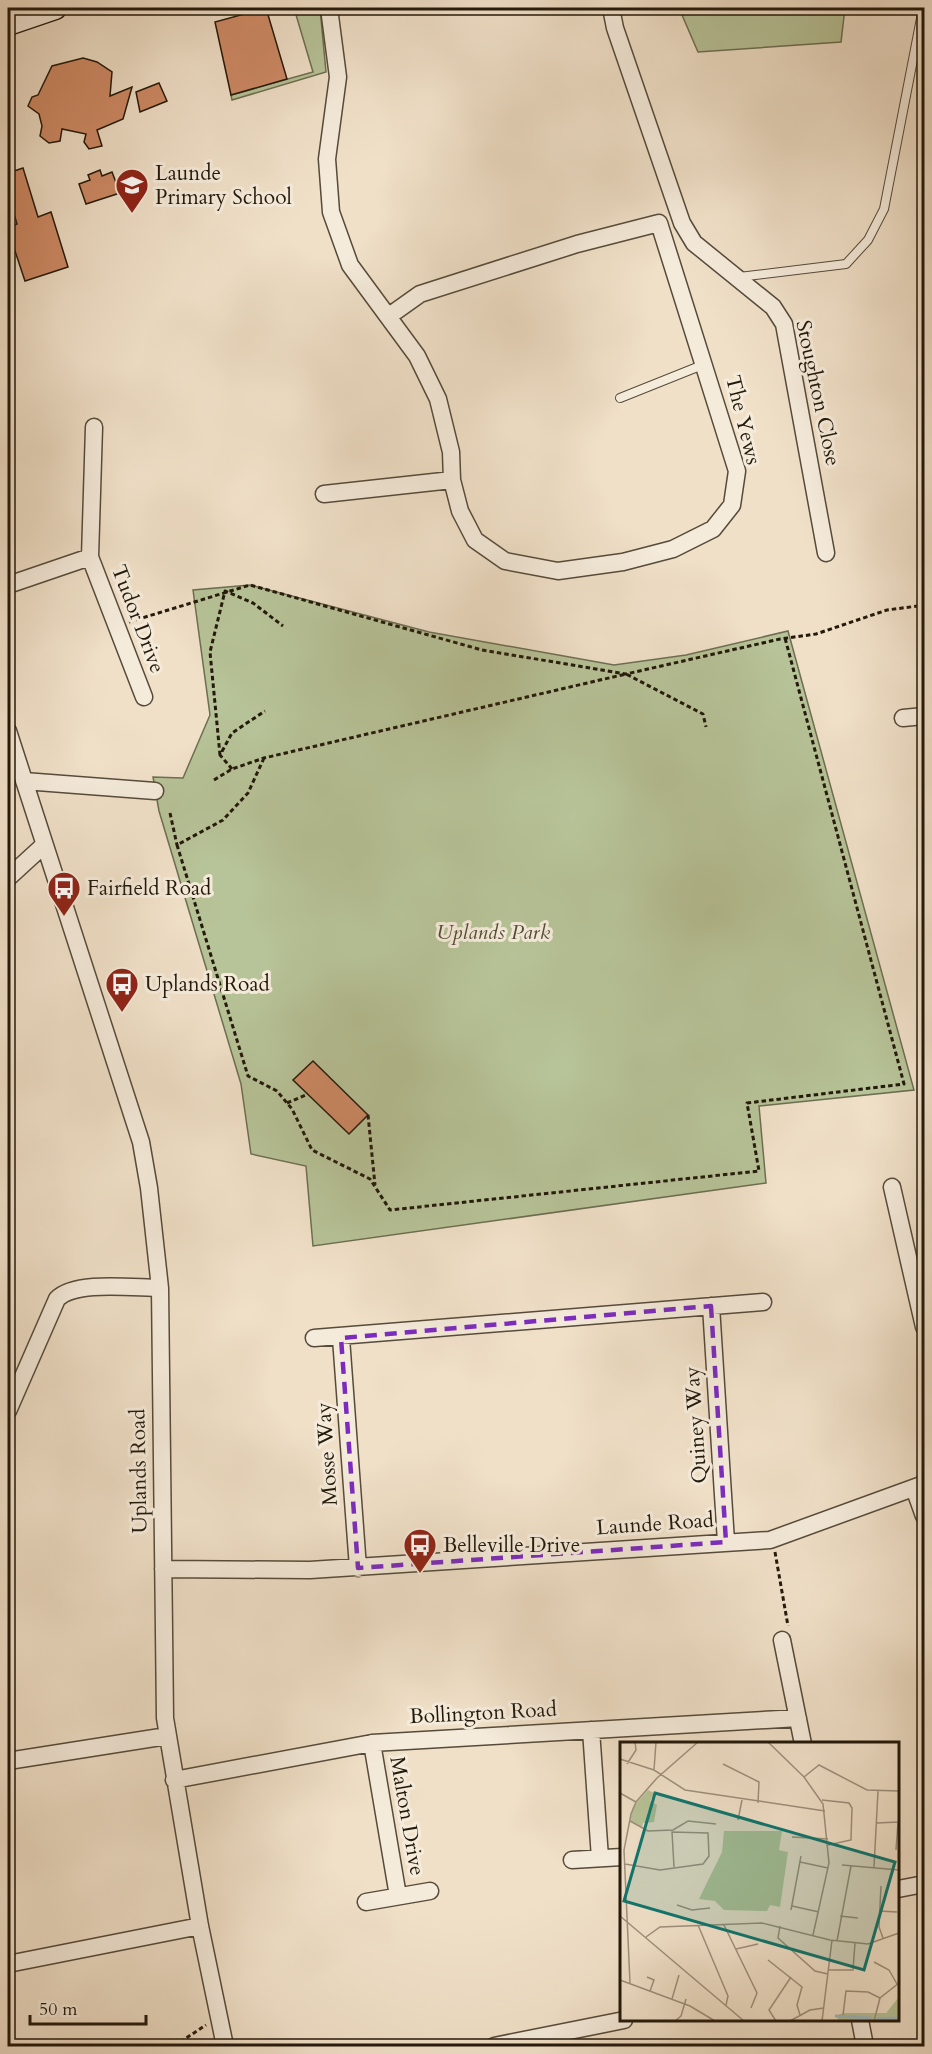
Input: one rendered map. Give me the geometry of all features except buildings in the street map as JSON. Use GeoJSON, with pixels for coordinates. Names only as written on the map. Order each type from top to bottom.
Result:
{"type":"FeatureCollection","features":[{"type":"Feature","properties":{"kind":"main road"},"geometry":{"type":"LineString","coordinates":[[13,20],[55,8]]}},
{"type":"Feature","properties":{"kind":"street","name":"The Yews"},"geometry":{"type":"LineString","coordinates":[[329,8],[338,77],[327,159],[332,212],[350,265],[417,356],[438,399],[452,452],[452,480],[460,511],[475,540],[505,561],[558,571],[623,562],[673,549],[713,529],[732,504],[737,471],[659,223],[577,244],[420,294],[389,316]]}},
{"type":"Feature","properties":{"kind":"street","name":"Stoughton Close"},"geometry":{"type":"LineString","coordinates":[[611,8],[615,28],[682,223],[694,243],[739,277],[773,308],[784,324],[826,554]]}},
{"type":"Feature","properties":{"kind":"street","name":"Tudor Drive"},"geometry":{"type":"LineString","coordinates":[[94,427],[90,557],[144,697]]}},
{"type":"Feature","properties":{"kind":"street"},"geometry":{"type":"LineString","coordinates":[[324,494],[452,480]]}},
{"type":"Feature","properties":{"kind":"street","name":"Tudor Drive"},"geometry":{"type":"LineString","coordinates":[[8,585],[90,557]]}},
{"type":"Feature","properties":{"kind":"street"},"geometry":{"type":"LineString","coordinates":[[903,718],[924,716]]}},
{"type":"Feature","properties":{"kind":"street","name":"Uplands Road"},"geometry":{"type":"LineString","coordinates":[[8,731],[141,1142],[149,1188],[160,1288],[167,1736],[200,1926],[225,2046]]}},
{"type":"Feature","properties":{"kind":"street"},"geometry":{"type":"LineString","coordinates":[[24,782],[155,791]]}},
{"type":"Feature","properties":{"kind":"street"},"geometry":{"type":"LineString","coordinates":[[8,878],[44,845]]}},
{"type":"Feature","properties":{"kind":"street"},"geometry":{"type":"LineString","coordinates":[[892,1187],[924,1327]]}},
{"type":"Feature","properties":{"kind":"street"},"geometry":{"type":"LineString","coordinates":[[8,1411],[57,1299],[64,1292],[82,1288],[160,1288]]}},
{"type":"Feature","properties":{"kind":"street"},"geometry":{"type":"LineString","coordinates":[[314,1338],[341,1338],[763,1302]]}},
{"type":"Feature","properties":{"kind":"street","name":"Quiney Way"},"geometry":{"type":"LineString","coordinates":[[711,1306],[726,1542]]}},
{"type":"Feature","properties":{"kind":"street","name":"Mosse Way"},"geometry":{"type":"LineString","coordinates":[[341,1338],[358,1568]]}},
{"type":"Feature","properties":{"kind":"street"},"geometry":{"type":"LineString","coordinates":[[919,1486],[924,1516]]}},
{"type":"Feature","properties":{"kind":"street","name":"Launde Road"},"geometry":{"type":"LineString","coordinates":[[163,1569],[358,1568],[770,1540],[919,1486]]}},
{"type":"Feature","properties":{"kind":"street"},"geometry":{"type":"LineString","coordinates":[[782,1640],[804,1742]]}},
{"type":"Feature","properties":{"kind":"street","name":"Bollington Road"},"geometry":{"type":"LineString","coordinates":[[174,1780],[372,1743],[798,1718]]}},
{"type":"Feature","properties":{"kind":"street"},"geometry":{"type":"LineString","coordinates":[[591,1730],[600,1858]]}},
{"type":"Feature","properties":{"kind":"street"},"geometry":{"type":"LineString","coordinates":[[8,1761],[167,1736]]}},
{"type":"Feature","properties":{"kind":"street","name":"Malton Drive"},"geometry":{"type":"LineString","coordinates":[[372,1743],[398,1896]]}},
{"type":"Feature","properties":{"kind":"street"},"geometry":{"type":"LineString","coordinates":[[572,1860],[620,1857]]}},
{"type":"Feature","properties":{"kind":"street"},"geometry":{"type":"LineString","coordinates":[[899,1889],[924,1884]]}},
{"type":"Feature","properties":{"kind":"street","name":"Malton Drive"},"geometry":{"type":"LineString","coordinates":[[366,1902],[430,1891]]}},
{"type":"Feature","properties":{"kind":"street"},"geometry":{"type":"LineString","coordinates":[[8,1964],[200,1926]]}},
{"type":"Feature","properties":{"kind":"street"},"geometry":{"type":"LineString","coordinates":[[500,2046],[620,2020]]}},
{"type":"Feature","properties":{"kind":"street"},"geometry":{"type":"LineString","coordinates":[[860,2021],[865,2046]]}},
{"type":"Feature","properties":{"kind":"lane"},"geometry":{"type":"LineString","coordinates":[[739,277],[840,266],[856,256],[868,240],[884,209],[923,8]]}},
{"type":"Feature","properties":{"kind":"lane"},"geometry":{"type":"LineString","coordinates":[[620,398],[705,364]]}},
{"type":"Feature","properties":{"kind":"path"},"geometry":{"type":"LineString","coordinates":[[116,626],[250,585],[482,650],[626,674],[703,714],[706,727]]}},
{"type":"Feature","properties":{"kind":"path"},"geometry":{"type":"LineString","coordinates":[[225,591],[252,603],[283,626]]}},
{"type":"Feature","properties":{"kind":"path"},"geometry":{"type":"LineString","coordinates":[[225,591],[210,651],[220,755],[232,769]]}},
{"type":"Feature","properties":{"kind":"path"},"geometry":{"type":"LineString","coordinates":[[214,780],[232,769],[264,758],[784,638],[816,634],[887,610],[918,606],[924,599]]}},
{"type":"Feature","properties":{"kind":"path"},"geometry":{"type":"LineString","coordinates":[[170,813],[177,845],[248,1076],[277,1091],[287,1103],[312,1150],[370,1179],[390,1210],[759,1171],[747,1103],[904,1084],[784,638]]}},
{"type":"Feature","properties":{"kind":"path"},"geometry":{"type":"LineString","coordinates":[[220,755],[232,733],[265,711]]}},
{"type":"Feature","properties":{"kind":"path"},"geometry":{"type":"LineString","coordinates":[[177,845],[223,820],[248,793],[264,758]]}},
{"type":"Feature","properties":{"kind":"path"},"geometry":{"type":"LineString","coordinates":[[287,1103],[308,1094]]}},
{"type":"Feature","properties":{"kind":"path"},"geometry":{"type":"LineString","coordinates":[[368,1114],[375,1186]]}},
{"type":"Feature","properties":{"kind":"path"},"geometry":{"type":"LineString","coordinates":[[770,1540],[776,1554],[787,1615],[788,1632],[782,1640]]}},
{"type":"Feature","properties":{"kind":"path"},"geometry":{"type":"LineString","coordinates":[[174,2046],[218,2017]]}},
{"type":"Feature","properties":{"kind":"highlighted area"},"geometry":{"type":"Polygon","coordinates":[[[711,1306],[726,1542],[358,1568],[341,1338],[711,1306]]]}},
{"type":"Feature","properties":{"kind":"green space"},"geometry":{"type":"Polygon","coordinates":[[[294,8],[320,8],[326,72],[232,100],[231,95],[313,72],[294,8]]]}},
{"type":"Feature","properties":{"kind":"green space"},"geometry":{"type":"Polygon","coordinates":[[[679,8],[845,8],[841,42],[698,52],[679,8]]]}},
{"type":"Feature","properties":{"kind":"green space","name":"Uplands Park"},"geometry":{"type":"Polygon","coordinates":[[[250,585],[429,632],[614,665],[686,655],[788,631],[914,1090],[759,1106],[766,1183],[313,1246],[306,1166],[251,1154],[241,1084],[159,811],[153,777],[183,778],[210,715],[193,590],[250,585]]]}},
{"type":"Feature","properties":{"kind":"place","name":"Launde Primary School"},"geometry":{"type":"Point","coordinates":[132,214]}},
{"type":"Feature","properties":{"kind":"place","name":"Fairfield Road"},"geometry":{"type":"Point","coordinates":[64,917]}},
{"type":"Feature","properties":{"kind":"place","name":"Uplands Road"},"geometry":{"type":"Point","coordinates":[122,1013]}},
{"type":"Feature","properties":{"kind":"place","name":"Belleville Drive"},"geometry":{"type":"Point","coordinates":[420,1574]}}]}
